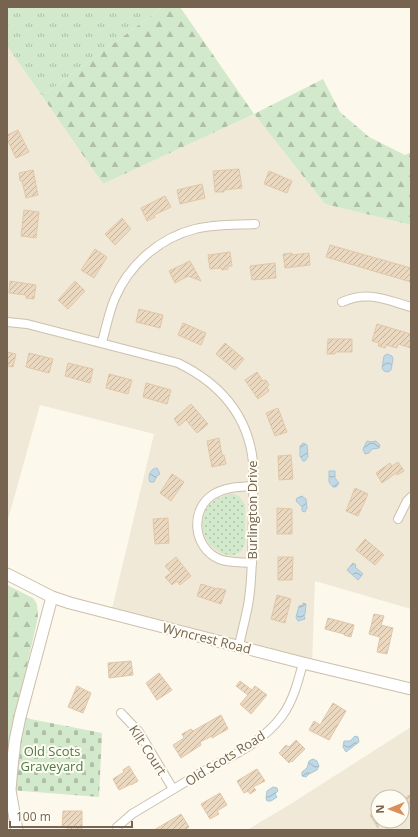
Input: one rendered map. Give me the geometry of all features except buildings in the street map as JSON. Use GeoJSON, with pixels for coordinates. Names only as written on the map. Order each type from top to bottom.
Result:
{"type":"FeatureCollection","features":[{"type":"Feature","properties":{"kind":"street"},"geometry":{"type":"LineString","coordinates":[[102,342],[111,308],[121,286],[135,266],[155,248],[174,236],[195,229],[222,225],[255,224]]}},
{"type":"Feature","properties":{"kind":"street"},"geometry":{"type":"LineString","coordinates":[[342,302],[350,298],[365,296],[411,307]]}},
{"type":"Feature","properties":{"kind":"street","name":"Burlington Drive"},"geometry":{"type":"LineString","coordinates":[[7,322],[27,324],[102,342],[178,363],[203,377],[220,391],[238,416],[249,444],[253,463],[252,563],[249,598],[239,646]]}},
{"type":"Feature","properties":{"kind":"street"},"geometry":{"type":"LineString","coordinates":[[252,563],[225,561],[211,554],[201,541],[197,521],[205,502],[214,494],[223,489],[253,486]]}},
{"type":"Feature","properties":{"kind":"street"},"geometry":{"type":"LineString","coordinates":[[398,518],[407,501],[411,497]]}},
{"type":"Feature","properties":{"kind":"street","name":"Wyncrest Road"},"geometry":{"type":"LineString","coordinates":[[7,574],[52,597],[70,603],[304,663],[411,688]]}},
{"type":"Feature","properties":{"kind":"street"},"geometry":{"type":"LineString","coordinates":[[17,830],[10,790],[15,741],[52,597]]}},
{"type":"Feature","properties":{"kind":"street","name":"Old Scots Road"},"geometry":{"type":"LineString","coordinates":[[117,827],[132,814],[256,741],[269,730],[282,716],[291,702],[304,663]]}},
{"type":"Feature","properties":{"kind":"street","name":"Kilt Court"},"geometry":{"type":"LineString","coordinates":[[121,713],[139,732],[173,789]]}},
{"type":"Feature","properties":{"kind":"path"},"geometry":{"type":"LineString","coordinates":[[21,768],[52,765]]}},
{"type":"Feature","properties":{"kind":"shaded area"},"geometry":{"type":"Polygon","coordinates":[[[7,46],[103,184],[254,114],[325,204],[411,225],[411,609],[315,581],[312,665],[111,613],[154,434],[40,405],[7,523],[7,46]]]}},
{"type":"Feature","properties":{"kind":"shaded area"},"geometry":{"type":"Polygon","coordinates":[[[411,727],[411,830],[247,830],[289,805],[411,727]]]}},
{"type":"Feature","properties":{"kind":"green space"},"geometry":{"type":"Polygon","coordinates":[[[7,7],[163,7],[42,96],[7,46],[7,7]]]}},
{"type":"Feature","properties":{"kind":"green space"},"geometry":{"type":"Polygon","coordinates":[[[163,7],[180,7],[254,114],[103,184],[42,96],[163,7]]]}},
{"type":"Feature","properties":{"kind":"green space"},"geometry":{"type":"Polygon","coordinates":[[[323,79],[340,112],[369,137],[405,155],[411,152],[411,225],[325,204],[254,114],[323,79]]]}},
{"type":"Feature","properties":{"kind":"green space"},"geometry":{"type":"Polygon","coordinates":[[[234,494],[240,497],[245,505],[245,543],[240,552],[233,555],[224,554],[216,550],[208,542],[203,532],[203,521],[207,508],[212,502],[222,496],[234,494]]]}},
{"type":"Feature","properties":{"kind":"green space"},"geometry":{"type":"Polygon","coordinates":[[[7,585],[33,598],[37,604],[38,617],[7,754],[7,585]]]}},
{"type":"Feature","properties":{"kind":"green space","name":"Old Scots Graveyard"},"geometry":{"type":"Polygon","coordinates":[[[20,717],[102,733],[99,797],[10,790],[20,717]]]}},
{"type":"Feature","properties":{"kind":"water"},"geometry":{"type":"Polygon","coordinates":[[[387,354],[392,356],[393,359],[391,370],[388,372],[384,371],[382,368],[384,356],[387,354]]]}},
{"type":"Feature","properties":{"kind":"water"},"geometry":{"type":"Polygon","coordinates":[[[367,441],[376,441],[380,445],[379,448],[372,449],[369,453],[365,454],[363,449],[367,441]]]}},
{"type":"Feature","properties":{"kind":"water"},"geometry":{"type":"Polygon","coordinates":[[[303,443],[307,445],[308,457],[305,461],[303,461],[300,456],[300,446],[303,443]]]}},
{"type":"Feature","properties":{"kind":"water"},"geometry":{"type":"Polygon","coordinates":[[[157,468],[160,474],[154,482],[150,482],[150,473],[153,469],[157,468]]]}},
{"type":"Feature","properties":{"kind":"water"},"geometry":{"type":"Polygon","coordinates":[[[329,471],[335,471],[335,478],[339,483],[336,487],[333,487],[329,482],[329,471]]]}},
{"type":"Feature","properties":{"kind":"water"},"geometry":{"type":"Polygon","coordinates":[[[302,496],[306,499],[307,508],[305,512],[302,511],[302,507],[296,501],[297,498],[302,496]]]}},
{"type":"Feature","properties":{"kind":"water"},"geometry":{"type":"Polygon","coordinates":[[[353,563],[356,565],[355,567],[363,574],[358,580],[347,570],[353,563]]]}},
{"type":"Feature","properties":{"kind":"water"},"geometry":{"type":"Polygon","coordinates":[[[303,603],[306,604],[305,619],[298,621],[296,617],[299,606],[303,605],[303,603]]]}},
{"type":"Feature","properties":{"kind":"water"},"geometry":{"type":"Polygon","coordinates":[[[355,736],[358,737],[359,742],[346,752],[343,747],[344,741],[350,741],[355,736]]]}},
{"type":"Feature","properties":{"kind":"water"},"geometry":{"type":"Polygon","coordinates":[[[313,759],[317,761],[319,766],[317,770],[306,777],[302,776],[302,772],[307,768],[309,761],[313,759]]]}},
{"type":"Feature","properties":{"kind":"water"},"geometry":{"type":"Polygon","coordinates":[[[273,787],[277,788],[278,791],[275,794],[277,797],[271,801],[267,801],[267,791],[273,787]]]}}]}
